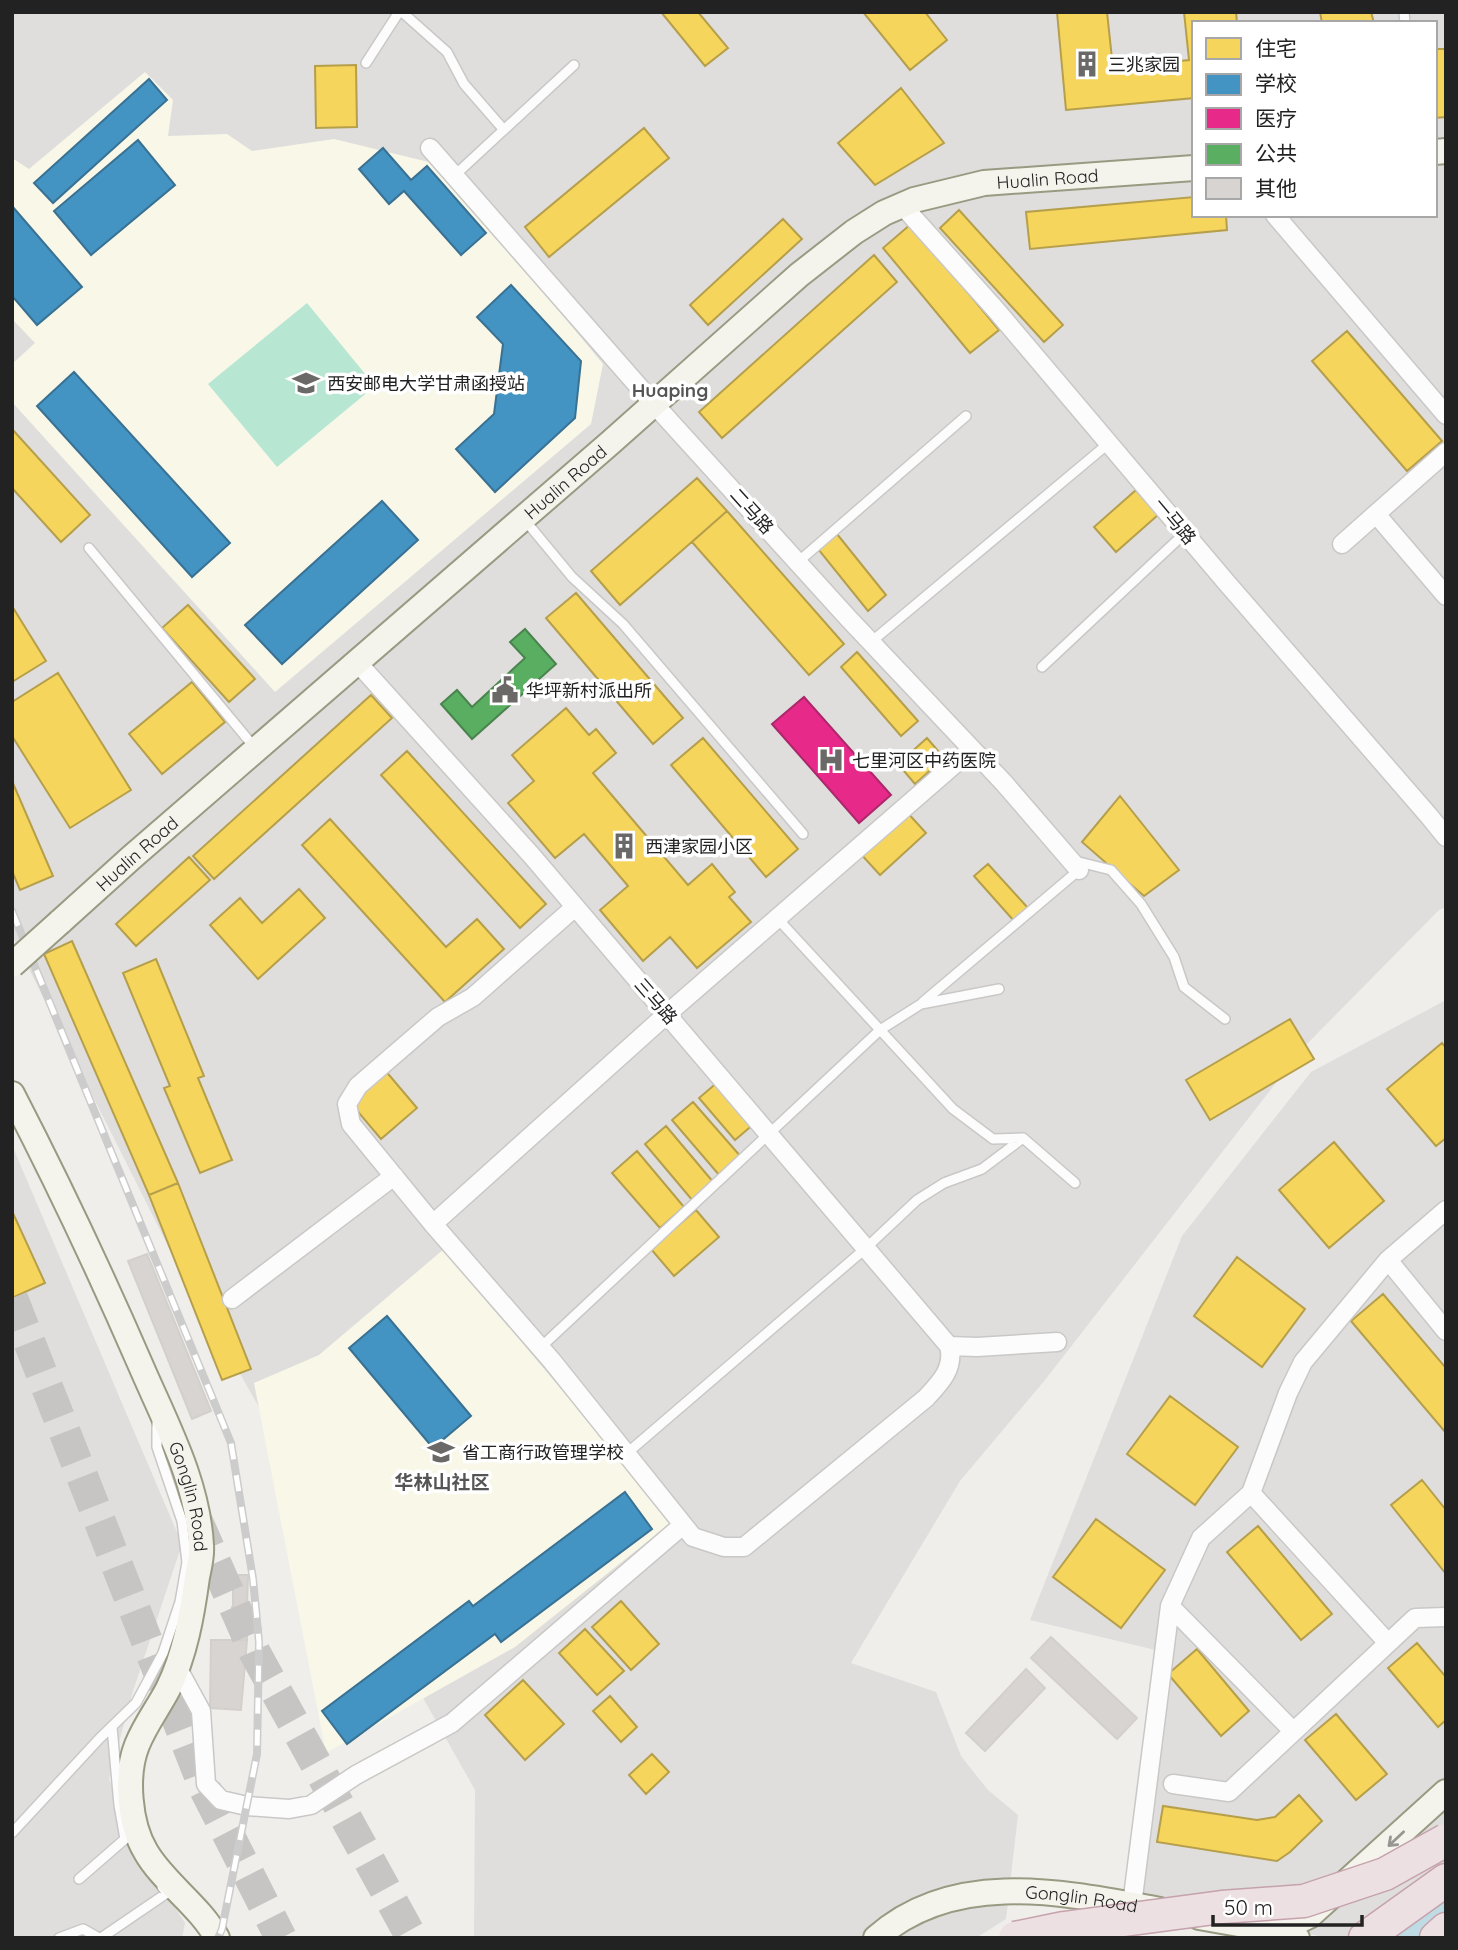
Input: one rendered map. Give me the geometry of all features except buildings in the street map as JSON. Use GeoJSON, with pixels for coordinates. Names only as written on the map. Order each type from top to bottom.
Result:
{"type":"FeatureCollection","features":[{"type":"Feature","properties":{"kind":"highway"},"geometry":{"type":"LineString","coordinates":[[1015,1938],[1222,1907],[1304,1901],[1385,1874],[1446,1840]]}},
{"type":"Feature","properties":{"kind":"highway"},"geometry":{"type":"LineString","coordinates":[[1365,1938],[1446,1880]]}},
{"type":"Feature","properties":{"kind":"highway"},"geometry":{"type":"LineString","coordinates":[[1436,1938],[1446,1929]]}},
{"type":"Feature","properties":{"kind":"street","name":"二马路"},"geometry":{"type":"LineString","coordinates":[[430,148],[653,404],[1004,783],[1074,865]]}},
{"type":"Feature","properties":{"kind":"street","name":"Hualin Road"},"geometry":{"type":"LineString","coordinates":[[12,965],[799,275],[854,232],[902,205],[984,183],[1192,168]]}},
{"type":"Feature","properties":{"kind":"street","name":"一马路"},"geometry":{"type":"LineString","coordinates":[[902,205],[996,310],[1446,837]]}},
{"type":"Feature","properties":{"kind":"street"},"geometry":{"type":"LineString","coordinates":[[1277,217],[1446,415]]}},
{"type":"Feature","properties":{"kind":"street"},"geometry":{"type":"LineString","coordinates":[[1342,544],[1446,452]]}},
{"type":"Feature","properties":{"kind":"street"},"geometry":{"type":"LineString","coordinates":[[1376,514],[1446,596]]}},
{"type":"Feature","properties":{"kind":"street","name":"三马路"},"geometry":{"type":"LineString","coordinates":[[357,662],[576,907],[948,1346]]}},
{"type":"Feature","properties":{"kind":"street"},"geometry":{"type":"LineString","coordinates":[[433,1224],[667,1014],[972,749]]}},
{"type":"Feature","properties":{"kind":"street"},"geometry":{"type":"LineString","coordinates":[[576,907],[473,997],[438,1017],[358,1086],[347,1104],[351,1124],[540,1348],[694,1537],[724,1547],[744,1548],[926,1398],[944,1377],[951,1356],[948,1346],[1056,1342]]}},
{"type":"Feature","properties":{"kind":"street","name":"Gonglin Road"},"geometry":{"type":"LineString","coordinates":[[12,1094],[48,1162],[87,1246],[181,1458],[194,1497],[202,1547],[193,1607],[177,1667],[136,1747],[130,1775],[131,1806],[145,1852],[217,1938]]}},
{"type":"Feature","properties":{"kind":"street"},"geometry":{"type":"LineString","coordinates":[[232,1299],[394,1176]]}},
{"type":"Feature","properties":{"kind":"street"},"geometry":{"type":"LineString","coordinates":[[1132,1905],[1170,1606],[1201,1538],[1251,1493],[1288,1393],[1303,1363],[1388,1260],[1446,1209]]}},
{"type":"Feature","properties":{"kind":"street"},"geometry":{"type":"LineString","coordinates":[[1388,1260],[1446,1331]]}},
{"type":"Feature","properties":{"kind":"street"},"geometry":{"type":"LineString","coordinates":[[1251,1493],[1388,1643]]}},
{"type":"Feature","properties":{"kind":"street"},"geometry":{"type":"LineString","coordinates":[[177,1667],[201,1711],[206,1784],[221,1800],[247,1806],[289,1809],[311,1805],[356,1775],[452,1723],[683,1525]]}},
{"type":"Feature","properties":{"kind":"street"},"geometry":{"type":"LineString","coordinates":[[1170,1606],[1293,1731]]}},
{"type":"Feature","properties":{"kind":"street"},"geometry":{"type":"LineString","coordinates":[[1173,1784],[1228,1792],[1415,1618],[1446,1617]]}},
{"type":"Feature","properties":{"kind":"street"},"geometry":{"type":"LineString","coordinates":[[1287,1934],[1446,1793]]}},
{"type":"Feature","properties":{"kind":"street","name":"Gonglin Road"},"geometry":{"type":"LineString","coordinates":[[876,1938],[909,1914],[935,1902],[972,1893],[1009,1891],[1063,1893],[1287,1934]]}},
{"type":"Feature","properties":{"kind":"lane"},"geometry":{"type":"LineString","coordinates":[[366,63],[400,12],[447,52],[464,84],[504,130]]}},
{"type":"Feature","properties":{"kind":"lane"},"geometry":{"type":"LineString","coordinates":[[454,176],[575,65]]}},
{"type":"Feature","properties":{"kind":"lane"},"geometry":{"type":"LineString","coordinates":[[798,562],[966,416]]}},
{"type":"Feature","properties":{"kind":"lane"},"geometry":{"type":"LineString","coordinates":[[871,642],[1109,443]]}},
{"type":"Feature","properties":{"kind":"lane"},"geometry":{"type":"LineString","coordinates":[[523,518],[572,577],[623,624],[803,834]]}},
{"type":"Feature","properties":{"kind":"lane"},"geometry":{"type":"LineString","coordinates":[[1042,667],[1185,533]]}},
{"type":"Feature","properties":{"kind":"lane"},"geometry":{"type":"LineString","coordinates":[[89,548],[256,749]]}},
{"type":"Feature","properties":{"kind":"lane"},"geometry":{"type":"LineString","coordinates":[[540,1348],[880,1030],[921,1004],[1074,865],[1111,870],[1141,904],[1174,957],[1184,987],[1225,1018]]}},
{"type":"Feature","properties":{"kind":"lane"},"geometry":{"type":"LineString","coordinates":[[777,918],[953,1109],[993,1139],[1023,1138],[1075,1183]]}},
{"type":"Feature","properties":{"kind":"lane"},"geometry":{"type":"LineString","coordinates":[[921,1004],[999,989]]}},
{"type":"Feature","properties":{"kind":"lane"},"geometry":{"type":"LineString","coordinates":[[626,1454],[866,1248],[917,1200],[944,1183],[982,1169],[1023,1138]]}},
{"type":"Feature","properties":{"kind":"lane"},"geometry":{"type":"LineString","coordinates":[[12,1833],[136,1703],[163,1653],[180,1602],[187,1562],[182,1521],[158,1447],[157,1404]]}},
{"type":"Feature","properties":{"kind":"lane"},"geometry":{"type":"LineString","coordinates":[[59,1938],[83,1928],[100,1938],[167,1893],[125,1839],[112,1727]]}},
{"type":"Feature","properties":{"kind":"lane"},"geometry":{"type":"LineString","coordinates":[[79,1879],[125,1839]]}},
{"type":"Feature","properties":{"kind":"shaded area"},"geometry":{"type":"Polygon","coordinates":[[[12,12],[1446,12],[1446,907],[1439,910],[1303,1048],[1045,1380],[960,1481],[851,1663],[936,1692],[961,1756],[988,1790],[1018,1815],[1006,1919],[976,1938],[474,1938],[475,1790],[169,1248],[12,935],[12,12]]]}},
{"type":"Feature","properties":{"kind":"shaded area","name":"西安邮电大学甘肃函授站"},"geometry":{"type":"Polygon","coordinates":[[[145,72],[173,100],[168,136],[227,134],[252,151],[334,139],[437,164],[603,364],[591,424],[275,692],[12,402],[12,364],[35,343],[12,319],[12,158],[29,169],[145,72]]]}},
{"type":"Feature","properties":{"kind":"shaded area"},"geometry":{"type":"Polygon","coordinates":[[[1446,1000],[1446,1938],[1328,1938],[1138,1896],[1168,1653],[1030,1620],[1182,1236],[1311,1072],[1446,1000]]]}},
{"type":"Feature","properties":{"kind":"shaded area"},"geometry":{"type":"Polygon","coordinates":[[[12,1145],[182,1544],[133,1691],[109,1779],[136,1847],[185,1923],[182,1938],[12,1938],[12,1145]]]}},
{"type":"Feature","properties":{"kind":"shaded area","name":"省工商行政管理学校"},"geometry":{"type":"Polygon","coordinates":[[[444,1249],[672,1522],[515,1647],[326,1753],[254,1383],[319,1355],[444,1249]]]}},
{"type":"Feature","properties":{"kind":"green space"},"geometry":{"type":"Polygon","coordinates":[[[307,303],[375,386],[277,467],[208,384],[307,303]]]}},
{"type":"Feature","properties":{"kind":"waterway"},"geometry":{"type":"LineString","coordinates":[[1401,1938],[1446,1887]]}},
{"type":"Feature","properties":{"kind":"tunnel"},"geometry":{"type":"LineString","coordinates":[[12,1298],[205,1789],[281,1938]]}},
{"type":"Feature","properties":{"kind":"tunnel"},"geometry":{"type":"LineString","coordinates":[[196,1519],[255,1653],[412,1938]]}},
{"type":"Feature","properties":{"kind":"railway"},"geometry":{"type":"LineString","coordinates":[[12,911],[231,1443],[253,1579],[259,1642],[257,1754],[218,1938]]}},
{"type":"Feature","properties":{"kind":"place","name":"三兆家园"},"geometry":{"type":"Point","coordinates":[1087,64]}},
{"type":"Feature","properties":{"kind":"place","name":"西安邮电大学甘肃函授站"},"geometry":{"type":"Point","coordinates":[306,383]}},
{"type":"Feature","properties":{"kind":"place","name":"华坪新村派出所"},"geometry":{"type":"Point","coordinates":[505,690]}},
{"type":"Feature","properties":{"kind":"place","name":"七里河区中药医院"},"geometry":{"type":"Point","coordinates":[831,760]}},
{"type":"Feature","properties":{"kind":"place","name":"西津家园小区"},"geometry":{"type":"Point","coordinates":[624,846]}},
{"type":"Feature","properties":{"kind":"place","name":"省工商行政管理学校"},"geometry":{"type":"Point","coordinates":[441,1452]}},
{"type":"Feature","properties":{"kind":"district","name":"Huaping"},"geometry":{"type":"Point","coordinates":[670,390]}},
{"type":"Feature","properties":{"kind":"district","name":"华林山社区"},"geometry":{"type":"Point","coordinates":[442,1482]}}]}
